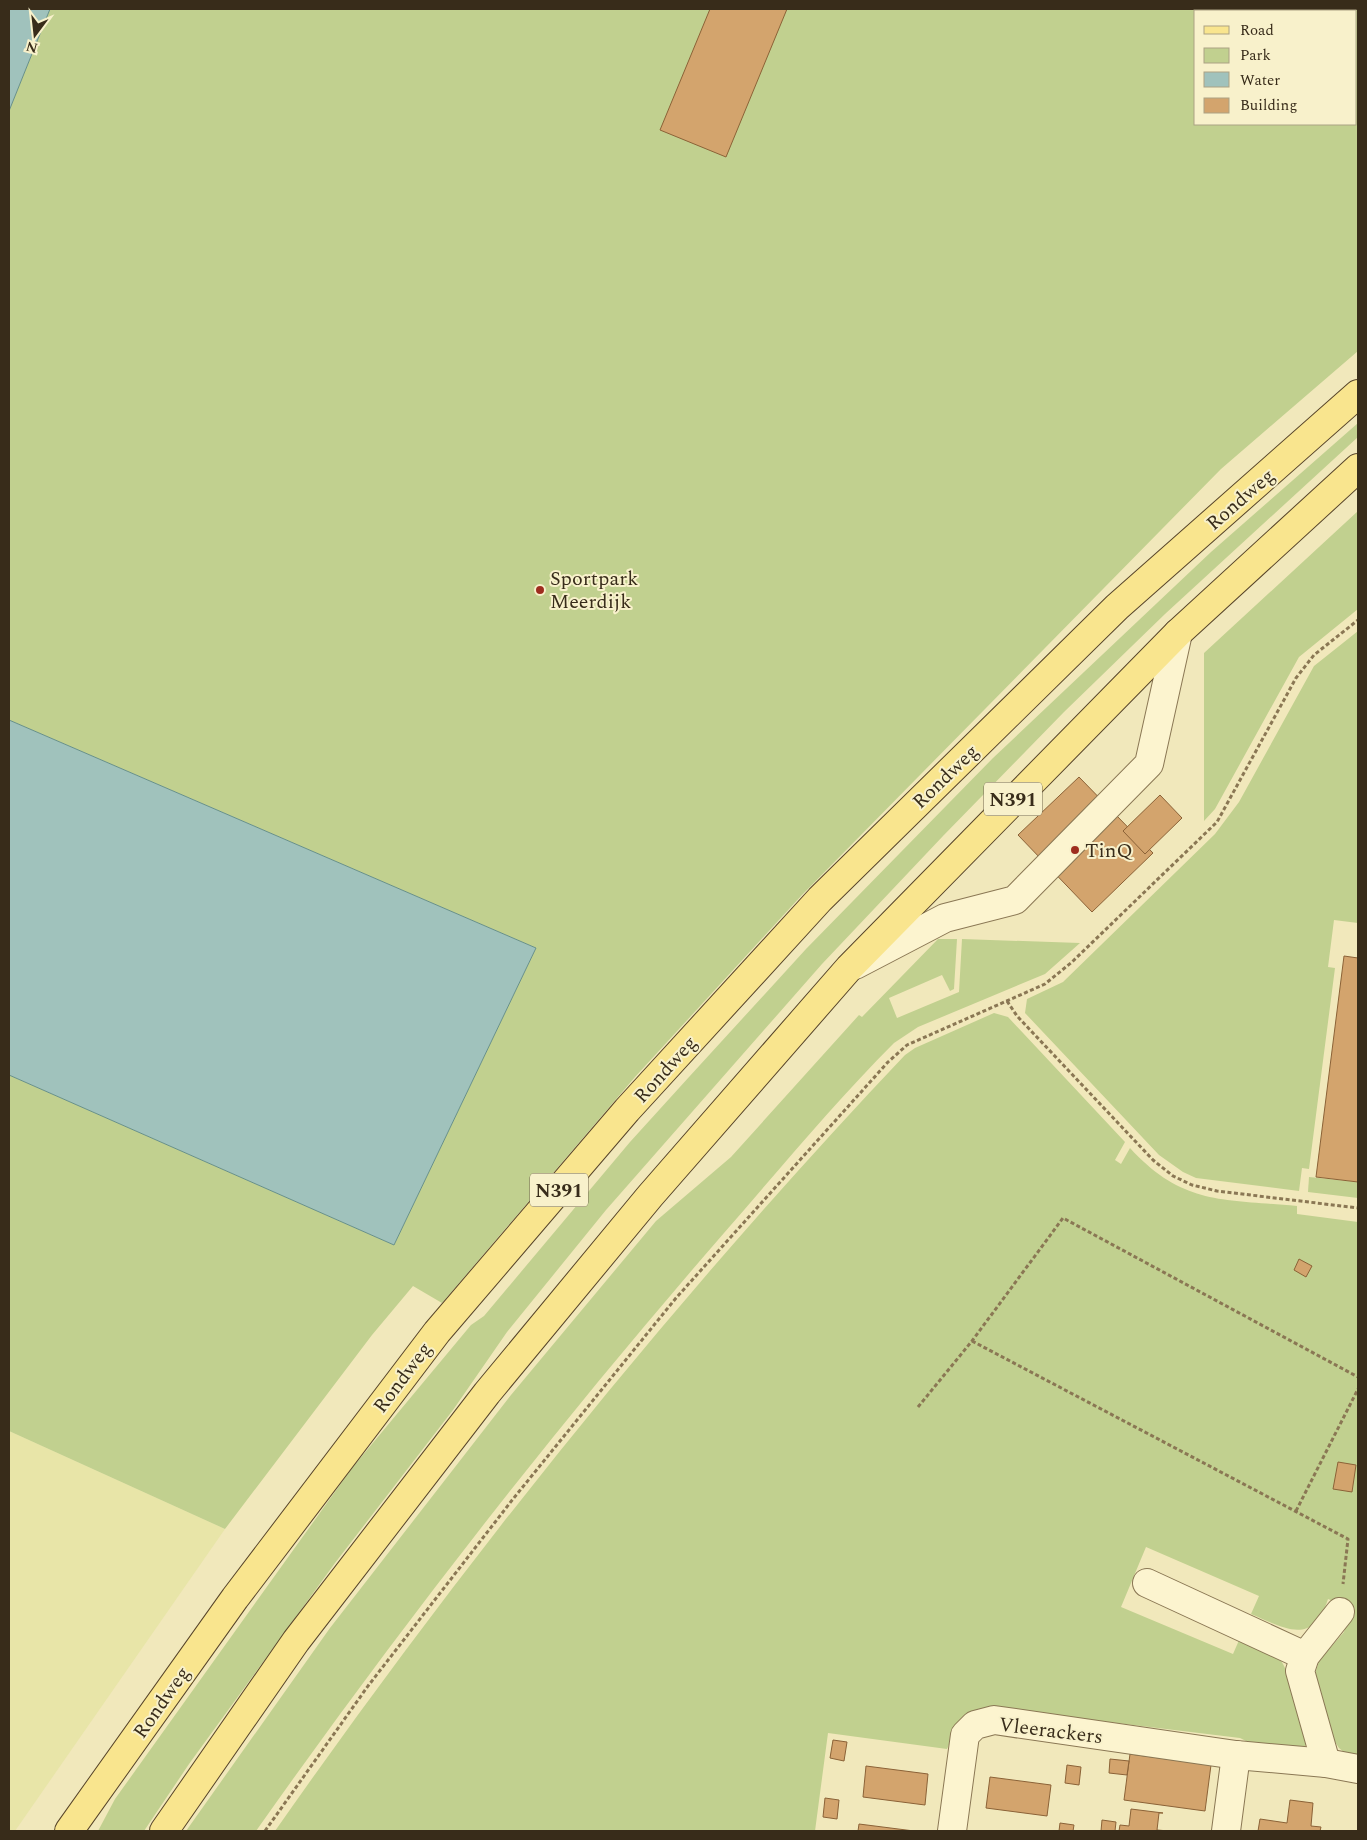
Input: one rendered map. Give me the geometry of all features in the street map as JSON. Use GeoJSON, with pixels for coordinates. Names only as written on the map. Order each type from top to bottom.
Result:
{"type":"FeatureCollection","features":[{"type":"Feature","properties":{"kind":"main road","name":"Rondweg"},"geometry":{"type":"LineString","coordinates":[[69,1831],[235,1598],[431,1340],[627,1110],[820,899],[1117,607],[1358,394]]}},
{"type":"Feature","properties":{"kind":"main road","name":"N391"},"geometry":{"type":"LineString","coordinates":[[164,1831],[296,1641],[487,1392],[650,1196],[849,968],[1178,633],[1358,468]]}},
{"type":"Feature","properties":{"kind":"street"},"geometry":{"type":"LineString","coordinates":[[849,968],[945,918],[1014,900],[1149,764],[1178,633]]}},
{"type":"Feature","properties":{"kind":"street"},"geometry":{"type":"LineString","coordinates":[[1147,1583],[1305,1656]]}},
{"type":"Feature","properties":{"kind":"street"},"geometry":{"type":"LineString","coordinates":[[1326,1763],[1300,1671],[1305,1656],[1340,1612]]}},
{"type":"Feature","properties":{"kind":"street","name":"Vleerackers"},"geometry":{"type":"LineString","coordinates":[[952,1831],[965,1735],[975,1725],[994,1720],[1236,1756],[1326,1763],[1358,1768]]}},
{"type":"Feature","properties":{"kind":"street"},"geometry":{"type":"LineString","coordinates":[[1226,1831],[1236,1756]]}},
{"type":"Feature","properties":{"kind":"path"},"geometry":{"type":"LineString","coordinates":[[265,1831],[368,1686],[513,1499],[676,1298],[776,1184],[888,1062],[907,1045],[1045,984],[1072,962],[1217,822],[1296,678],[1314,655],[1358,620]]}},
{"type":"Feature","properties":{"kind":"path"},"geometry":{"type":"LineString","coordinates":[[1007,1001],[1017,1016],[1153,1160],[1173,1176],[1192,1185],[1217,1191],[1358,1208]]}},
{"type":"Feature","properties":{"kind":"path"},"geometry":{"type":"LineString","coordinates":[[918,1408],[972,1341],[1063,1218],[1358,1377]]}},
{"type":"Feature","properties":{"kind":"path"},"geometry":{"type":"LineString","coordinates":[[972,1341],[1348,1539],[1340,1612]]}},
{"type":"Feature","properties":{"kind":"path"},"geometry":{"type":"LineString","coordinates":[[1296,1512],[1358,1389]]}},
{"type":"Feature","properties":{"kind":"shaded area"},"geometry":{"type":"Polygon","coordinates":[[[9,1431],[225,1529],[15,1831],[9,1831],[9,1431]]]}},
{"type":"Feature","properties":{"kind":"green space","name":"Sportpark Meerdijk"},"geometry":{"type":"Polygon","coordinates":[[[50,9],[1358,9],[1358,351],[1221,469],[801,896],[635,1077],[442,1303],[413,1286],[372,1335],[225,1529],[9,1431],[9,1075],[394,1245],[536,948],[9,720],[9,111],[50,9]]]}},
{"type":"Feature","properties":{"kind":"green space"},"geometry":{"type":"Polygon","coordinates":[[[1358,423],[1358,437],[1165,614],[1064,712],[822,964],[606,1210],[507,1332],[453,1410],[335,1563],[189,1764],[144,1831],[98,1831],[115,1799],[352,1468],[471,1325],[484,1316],[630,1142],[806,949],[993,758],[1211,552],[1358,423]]]}},
{"type":"Feature","properties":{"kind":"green space"},"geometry":{"type":"Polygon","coordinates":[[[1358,511],[1358,609],[1299,657],[1215,809],[1204,821],[1204,653],[1358,511]]]}},
{"type":"Feature","properties":{"kind":"green space"},"geometry":{"type":"Polygon","coordinates":[[[1358,631],[1358,923],[1334,920],[1328,967],[1335,968],[1309,1169],[1302,1168],[1299,1191],[1196,1178],[1183,1172],[1159,1155],[1025,1013],[1027,999],[1063,982],[1215,834],[1239,802],[1314,666],[1358,631]]]}},
{"type":"Feature","properties":{"kind":"green space"},"geometry":{"type":"Polygon","coordinates":[[[938,939],[957,939],[954,989],[950,991],[942,975],[889,998],[897,1018],[959,992],[962,939],[1080,943],[1045,974],[918,1027],[894,1043],[829,1113],[724,1233],[541,1452],[424,1601],[256,1831],[186,1831],[330,1628],[511,1395],[656,1221],[731,1157],[859,1015],[862,1017],[938,939]]]}},
{"type":"Feature","properties":{"kind":"green space"},"geometry":{"type":"Polygon","coordinates":[[[994,1013],[1008,1017],[1125,1142],[1115,1160],[1121,1164],[1130,1148],[1149,1167],[1168,1181],[1187,1190],[1226,1200],[1297,1206],[1297,1214],[1358,1222],[1358,1756],[1345,1753],[1339,1748],[1330,1734],[1315,1674],[1319,1661],[1344,1632],[1350,1608],[1328,1599],[1322,1614],[1315,1623],[1306,1628],[1297,1630],[1276,1625],[1251,1614],[1259,1596],[1146,1547],[1121,1607],[1233,1654],[1240,1638],[1278,1656],[1289,1676],[1307,1743],[1303,1749],[1248,1742],[1240,1738],[993,1708],[956,1730],[947,1749],[828,1733],[815,1831],[275,1831],[348,1729],[498,1529],[655,1335],[737,1240],[905,1055],[915,1048],[994,1013]]]}},
{"type":"Feature","properties":{"kind":"green space"},"geometry":{"type":"Polygon","coordinates":[[[1309,1177],[1358,1182],[1358,1198],[1308,1192],[1309,1177]]]}},
{"type":"Feature","properties":{"kind":"water"},"geometry":{"type":"Polygon","coordinates":[[[9,9],[50,9],[9,111],[9,9]]]}},
{"type":"Feature","properties":{"kind":"water"},"geometry":{"type":"Polygon","coordinates":[[[9,720],[536,948],[394,1245],[9,1075],[9,720]]]}},
{"type":"Feature","properties":{"kind":"building"},"geometry":{"type":"Polygon","coordinates":[[[710,9],[787,9],[726,157],[660,130],[710,9]]]}},
{"type":"Feature","properties":{"kind":"building"},"geometry":{"type":"Polygon","coordinates":[[[1079,777],[1153,853],[1092,912],[1018,835],[1079,777]]]}},
{"type":"Feature","properties":{"kind":"building"},"geometry":{"type":"Polygon","coordinates":[[[1160,795],[1182,818],[1145,854],[1123,831],[1160,795]]]}},
{"type":"Feature","properties":{"kind":"building"},"geometry":{"type":"Polygon","coordinates":[[[1344,956],[1358,958],[1358,1182],[1316,1177],[1344,956]]]}},
{"type":"Feature","properties":{"kind":"building"},"geometry":{"type":"Polygon","coordinates":[[[1299,1259],[1312,1266],[1306,1277],[1294,1270],[1299,1259]]]}},
{"type":"Feature","properties":{"kind":"building"},"geometry":{"type":"Polygon","coordinates":[[[1338,1462],[1356,1465],[1352,1492],[1333,1489],[1338,1462]]]}},
{"type":"Feature","properties":{"kind":"building"},"geometry":{"type":"Polygon","coordinates":[[[833,1740],[847,1742],[844,1761],[830,1758],[833,1740]]]}},
{"type":"Feature","properties":{"kind":"building"},"geometry":{"type":"Polygon","coordinates":[[[1130,1754],[1211,1765],[1205,1811],[1124,1800],[1130,1754]]]}},
{"type":"Feature","properties":{"kind":"building"},"geometry":{"type":"Polygon","coordinates":[[[1110,1759],[1129,1761],[1127,1775],[1109,1773],[1110,1759]]]}},
{"type":"Feature","properties":{"kind":"building"},"geometry":{"type":"Polygon","coordinates":[[[1067,1765],[1081,1767],[1079,1785],[1065,1783],[1067,1765]]]}},
{"type":"Feature","properties":{"kind":"building"},"geometry":{"type":"Polygon","coordinates":[[[866,1766],[928,1774],[925,1805],[863,1797],[866,1766]]]}},
{"type":"Feature","properties":{"kind":"building"},"geometry":{"type":"Polygon","coordinates":[[[990,1777],[1051,1785],[1047,1816],[986,1808],[990,1777]]]}},
{"type":"Feature","properties":{"kind":"building"},"geometry":{"type":"Polygon","coordinates":[[[825,1798],[839,1800],[837,1819],[823,1817],[825,1798]]]}},
{"type":"Feature","properties":{"kind":"building"},"geometry":{"type":"Polygon","coordinates":[[[1290,1800],[1313,1803],[1311,1826],[1321,1827],[1320,1831],[1258,1831],[1260,1819],[1287,1823],[1290,1800]]]}},
{"type":"Feature","properties":{"kind":"building"},"geometry":{"type":"Polygon","coordinates":[[[1131,1809],[1163,1813],[1159,1813],[1157,1830],[1169,1831],[1119,1831],[1120,1825],[1129,1826],[1131,1809]]]}},
{"type":"Feature","properties":{"kind":"building"},"geometry":{"type":"Polygon","coordinates":[[[1102,1820],[1116,1822],[1115,1831],[1101,1831],[1102,1820]]]}},
{"type":"Feature","properties":{"kind":"building"},"geometry":{"type":"Polygon","coordinates":[[[1060,1823],[1074,1825],[1073,1831],[1059,1831],[1060,1823]]]}},
{"type":"Feature","properties":{"kind":"building"},"geometry":{"type":"Polygon","coordinates":[[[859,1824],[914,1831],[858,1831],[859,1824]]]}},
{"type":"Feature","properties":{"kind":"place","name":"Sportpark Meerdijk"},"geometry":{"type":"Point","coordinates":[540,590]}},
{"type":"Feature","properties":{"kind":"place","name":"TinQ"},"geometry":{"type":"Point","coordinates":[1075,850]}}]}
